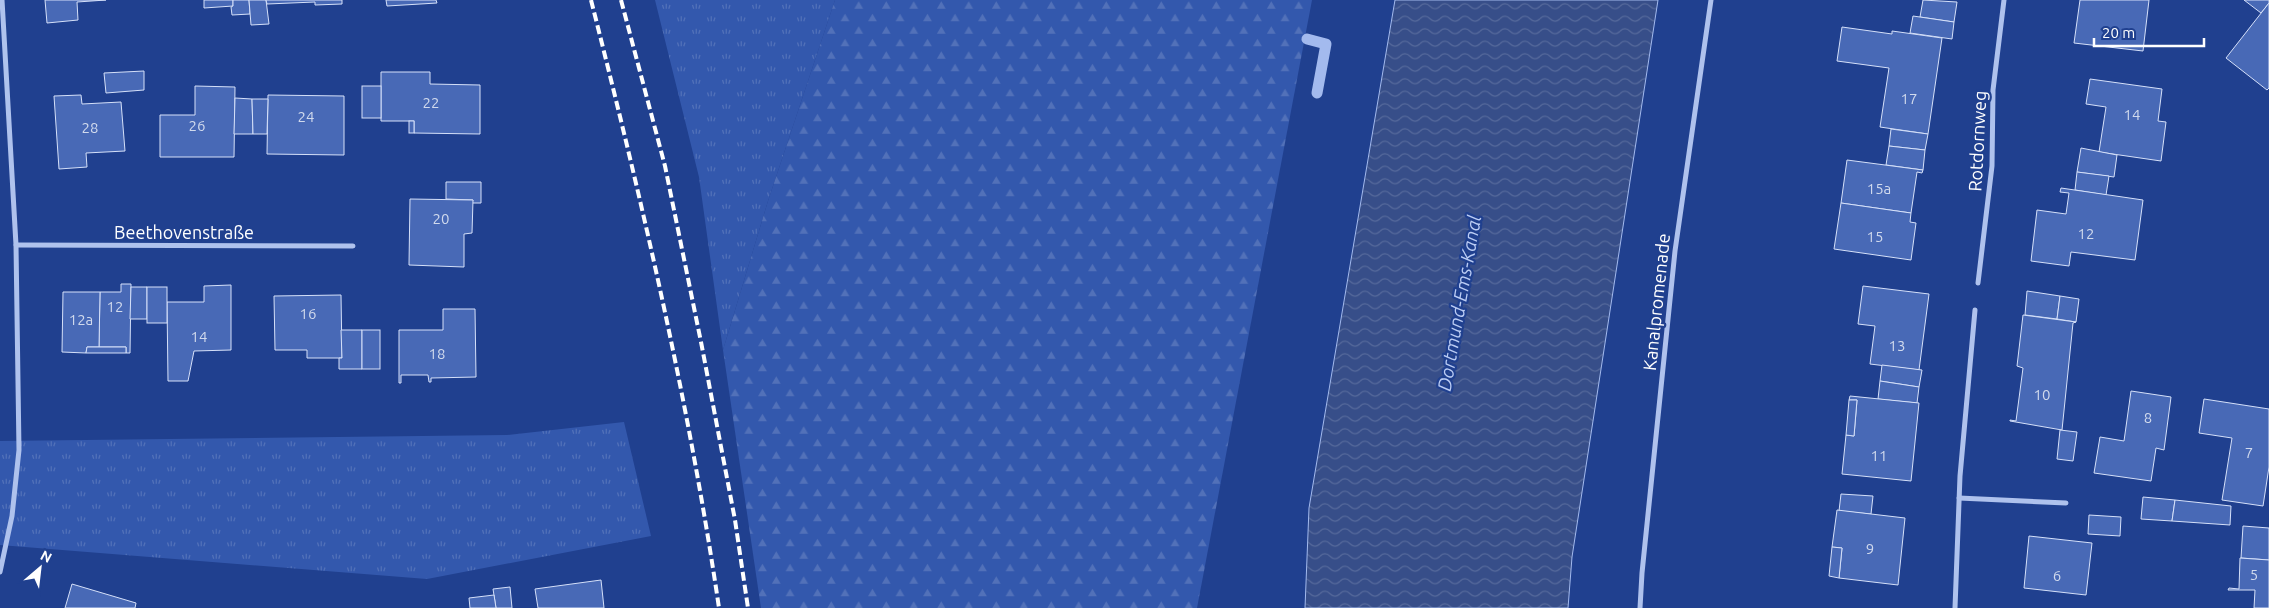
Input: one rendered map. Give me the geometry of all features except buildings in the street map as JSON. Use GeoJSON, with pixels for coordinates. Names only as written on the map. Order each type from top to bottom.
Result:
{"type":"FeatureCollection","features":[{"type":"Feature","properties":{"kind":"street"},"geometry":{"type":"LineString","coordinates":[[0,572],[12,516],[18,469],[16,245],[2,0]]}},
{"type":"Feature","properties":{"kind":"street","name":"Kanalpromenade"},"geometry":{"type":"LineString","coordinates":[[1640,608],[1675,252],[1711,0]]}},
{"type":"Feature","properties":{"kind":"street","name":"Rotdornweg"},"geometry":{"type":"LineString","coordinates":[[1978,283],[1992,166],[1993,90],[2004,0]]}},
{"type":"Feature","properties":{"kind":"street","name":"Beethovenstraße"},"geometry":{"type":"LineString","coordinates":[[16,245],[353,246]]}},
{"type":"Feature","properties":{"kind":"street"},"geometry":{"type":"LineString","coordinates":[[1955,608],[1959,498],[1975,310]]}},
{"type":"Feature","properties":{"kind":"street"},"geometry":{"type":"LineString","coordinates":[[1959,498],[2066,503]]}},
{"type":"Feature","properties":{"kind":"green space"},"geometry":{"type":"Polygon","coordinates":[[[655,0],[835,0],[768,201],[723,350],[699,177],[655,0]]]}},
{"type":"Feature","properties":{"kind":"green space"},"geometry":{"type":"Polygon","coordinates":[[[835,0],[1312,0],[1197,608],[761,608],[723,350],[768,201],[835,0]]]}},
{"type":"Feature","properties":{"kind":"green space"},"geometry":{"type":"Polygon","coordinates":[[[624,422],[651,536],[427,579],[0,545],[0,441],[507,435],[624,422]]]}},
{"type":"Feature","properties":{"kind":"water","name":"Dortmund-Ems-Kanal"},"geometry":{"type":"Polygon","coordinates":[[[1395,0],[1658,0],[1572,557],[1568,608],[1305,608],[1309,508],[1395,0]]]}},
{"type":"Feature","properties":{"kind":"waterway"},"geometry":{"type":"LineString","coordinates":[[1307,39],[1326,44],[1317,93]]}},
{"type":"Feature","properties":{"kind":"railway"},"geometry":{"type":"LineString","coordinates":[[591,0],[663,302],[694,455],[719,608]]}},
{"type":"Feature","properties":{"kind":"railway"},"geometry":{"type":"LineString","coordinates":[[621,0],[665,166],[735,520],[748,608]]}}]}
